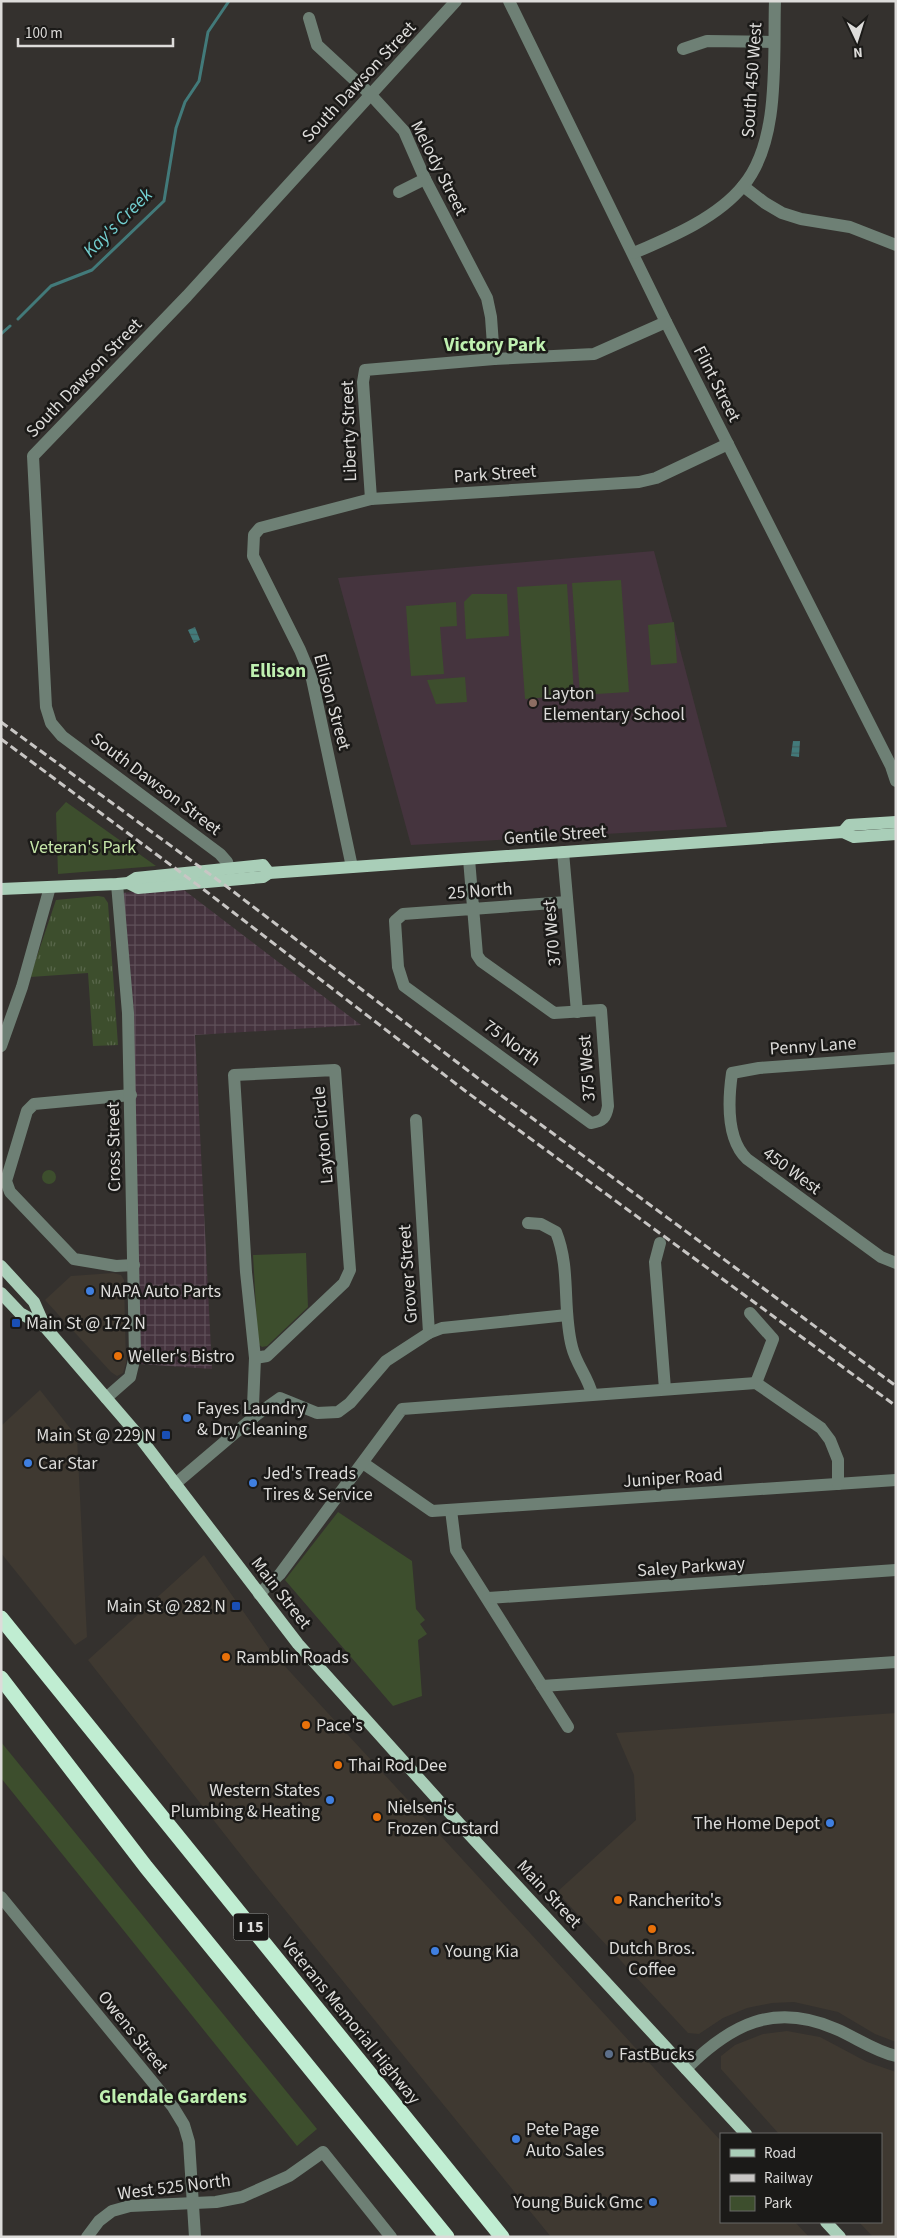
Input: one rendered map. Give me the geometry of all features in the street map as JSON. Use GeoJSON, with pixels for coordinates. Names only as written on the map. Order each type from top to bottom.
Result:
{"type":"FeatureCollection","features":[{"type":"Feature","properties":{"kind":"highway","name":"Veterans Memorial Highway"},"geometry":{"type":"LineString","coordinates":[[1,1618],[502,2237]]}},
{"type":"Feature","properties":{"kind":"highway","name":"I 15"},"geometry":{"type":"LineString","coordinates":[[1,1678],[146,1867],[447,2237]]}},
{"type":"Feature","properties":{"kind":"main road","name":"Gentile Street"},"geometry":{"type":"LineString","coordinates":[[845,833],[849,826],[896,822]]}},
{"type":"Feature","properties":{"kind":"main road"},"geometry":{"type":"LineString","coordinates":[[845,833],[896,826]]}},
{"type":"Feature","properties":{"kind":"main road","name":"Gentile Street"},"geometry":{"type":"LineString","coordinates":[[1,889],[123,884],[138,888],[263,878],[269,873],[352,867],[845,833],[854,837],[896,834]]}},
{"type":"Feature","properties":{"kind":"main road","name":"Gentile Street"},"geometry":{"type":"LineString","coordinates":[[123,884],[136,878],[262,865],[269,873]]}},
{"type":"Feature","properties":{"kind":"main road","name":"Main Street"},"geometry":{"type":"LineString","coordinates":[[1,1266],[34,1302],[44,1327]]}},
{"type":"Feature","properties":{"kind":"main road","name":"Main Street"},"geometry":{"type":"LineString","coordinates":[[1,1293],[20,1313],[44,1327],[106,1398],[298,1644],[745,2133]]}},
{"type":"Feature","properties":{"kind":"main road"},"geometry":{"type":"LineString","coordinates":[[827,2223],[840,2237]]}},
{"type":"Feature","properties":{"kind":"street","name":"South Dawson Street"},"geometry":{"type":"LineString","coordinates":[[228,868],[227,862],[220,854],[62,736],[51,723],[46,707],[33,456],[181,303],[456,1]]}},
{"type":"Feature","properties":{"kind":"street","name":"Flint Street"},"geometry":{"type":"LineString","coordinates":[[510,1],[666,322],[891,766],[896,781]]}},
{"type":"Feature","properties":{"kind":"street","name":"South 450 West"},"geometry":{"type":"LineString","coordinates":[[743,186],[765,147],[770,121],[775,1]]}},
{"type":"Feature","properties":{"kind":"street","name":"Melody Street"},"geometry":{"type":"LineString","coordinates":[[309,18],[316,45],[370,94],[404,132],[425,179],[487,298],[491,317],[494,359]]}},
{"type":"Feature","properties":{"kind":"street"},"geometry":{"type":"LineString","coordinates":[[683,48],[707,41],[774,42]]}},
{"type":"Feature","properties":{"kind":"street"},"geometry":{"type":"LineString","coordinates":[[399,192],[425,179]]}},
{"type":"Feature","properties":{"kind":"street"},"geometry":{"type":"LineString","coordinates":[[634,253],[696,223],[743,186],[765,203],[782,212],[801,219],[850,227],[896,246]]}},
{"type":"Feature","properties":{"kind":"street","name":"Liberty Street"},"geometry":{"type":"LineString","coordinates":[[371,499],[362,382],[365,370],[494,359],[594,354],[666,322]]}},
{"type":"Feature","properties":{"kind":"street","name":"Park Street"},"geometry":{"type":"LineString","coordinates":[[260,528],[371,499],[639,482],[656,478],[728,444]]}},
{"type":"Feature","properties":{"kind":"street","name":"Ellison Street"},"geometry":{"type":"LineString","coordinates":[[260,528],[254,535],[253,556],[300,650],[312,679],[352,867]]}},
{"type":"Feature","properties":{"kind":"street","name":"370 West"},"geometry":{"type":"LineString","coordinates":[[563,852],[577,1012]]}},
{"type":"Feature","properties":{"kind":"street"},"geometry":{"type":"LineString","coordinates":[[469,859],[477,955],[481,961],[554,1013],[577,1012]]}},
{"type":"Feature","properties":{"kind":"street","name":"Cross Street"},"geometry":{"type":"LineString","coordinates":[[106,1398],[128,1379],[134,1368],[131,1095],[123,884]]}},
{"type":"Feature","properties":{"kind":"street"},"geometry":{"type":"LineString","coordinates":[[1,1046],[22,987],[50,887]]}},
{"type":"Feature","properties":{"kind":"street","name":"25 North"},"geometry":{"type":"LineString","coordinates":[[404,986],[398,967],[396,918],[403,914],[567,902]]}},
{"type":"Feature","properties":{"kind":"street","name":"75 North"},"geometry":{"type":"LineString","coordinates":[[404,986],[592,1123],[601,1122]]}},
{"type":"Feature","properties":{"kind":"street","name":"375 West"},"geometry":{"type":"LineString","coordinates":[[577,1012],[601,1010],[608,1106],[606,1116],[601,1122]]}},
{"type":"Feature","properties":{"kind":"street","name":"Penny Lane"},"geometry":{"type":"LineString","coordinates":[[732,1073],[759,1068],[896,1058]]}},
{"type":"Feature","properties":{"kind":"street","name":"Layton Circle"},"geometry":{"type":"LineString","coordinates":[[255,1358],[266,1356],[344,1282],[350,1270],[335,1070],[234,1075],[246,1272],[255,1358],[253,1406],[255,1416]]}},
{"type":"Feature","properties":{"kind":"street","name":"450 West"},"geometry":{"type":"LineString","coordinates":[[732,1073],[728,1098],[737,1150],[746,1159],[893,1263]]}},
{"type":"Feature","properties":{"kind":"street"},"geometry":{"type":"LineString","coordinates":[[131,1095],[34,1104],[27,1111],[6,1181],[10,1192],[74,1259],[116,1266],[134,1265]]}},
{"type":"Feature","properties":{"kind":"street","name":"Grover Street"},"geometry":{"type":"LineString","coordinates":[[255,1416],[280,1398],[317,1413],[338,1412],[350,1403],[386,1361],[429,1332],[416,1120]]}},
{"type":"Feature","properties":{"kind":"street"},"geometry":{"type":"LineString","coordinates":[[528,1224],[540,1224],[556,1232],[564,1251],[567,1315],[572,1349],[592,1394]]}},
{"type":"Feature","properties":{"kind":"street"},"geometry":{"type":"LineString","coordinates":[[660,1243],[655,1262],[665,1389]]}},
{"type":"Feature","properties":{"kind":"street"},"geometry":{"type":"LineString","coordinates":[[750,1313],[773,1339],[756,1383]]}},
{"type":"Feature","properties":{"kind":"street"},"geometry":{"type":"LineString","coordinates":[[429,1332],[442,1328],[567,1315]]}},
{"type":"Feature","properties":{"kind":"street"},"geometry":{"type":"LineString","coordinates":[[259,1594],[280,1574],[402,1409],[756,1383],[821,1428],[830,1440],[838,1460],[838,1484]]}},
{"type":"Feature","properties":{"kind":"street"},"geometry":{"type":"LineString","coordinates":[[175,1484],[255,1416]]}},
{"type":"Feature","properties":{"kind":"street","name":"Juniper Road"},"geometry":{"type":"LineString","coordinates":[[363,1462],[432,1511],[896,1480]]}},
{"type":"Feature","properties":{"kind":"street"},"geometry":{"type":"LineString","coordinates":[[451,1510],[456,1550],[568,1727]]}},
{"type":"Feature","properties":{"kind":"street","name":"Saley Parkway"},"geometry":{"type":"LineString","coordinates":[[488,1598],[896,1570]]}},
{"type":"Feature","properties":{"kind":"street"},"geometry":{"type":"LineString","coordinates":[[542,1686],[896,1662]]}},
{"type":"Feature","properties":{"kind":"street","name":"Owens Street"},"geometry":{"type":"LineString","coordinates":[[1,1897],[173,2107],[184,2125],[190,2142],[195,2237]]}},
{"type":"Feature","properties":{"kind":"street"},"geometry":{"type":"LineString","coordinates":[[686,2069],[708,2047],[738,2028],[757,2021],[782,2017],[822,2024],[877,2050],[896,2056]]}},
{"type":"Feature","properties":{"kind":"street","name":"West 525 North"},"geometry":{"type":"LineString","coordinates":[[87,2237],[112,2210],[130,2206],[216,2202],[242,2197],[289,2176],[323,2152],[390,2237]]}},
{"type":"Feature","properties":{"kind":"shaded area","name":"Layton Elementary School"},"geometry":{"type":"Polygon","coordinates":[[[654,551],[727,827],[411,845],[338,578],[654,551]]]}},
{"type":"Feature","properties":{"kind":"shaded area"},"geometry":{"type":"Polygon","coordinates":[[[180,887],[361,1025],[195,1035],[212,1369],[140,1364],[122,893],[180,887]]]}},
{"type":"Feature","properties":{"kind":"shaded area"},"geometry":{"type":"Polygon","coordinates":[[[113,1273],[121,1275],[124,1280],[126,1363],[123,1373],[117,1376],[111,1372],[45,1300],[71,1276],[113,1273]]]}},
{"type":"Feature","properties":{"kind":"shaded area"},"geometry":{"type":"Polygon","coordinates":[[[40,1390],[77,1437],[87,1637],[75,1645],[1,1553],[1,1426],[40,1390]]]}},
{"type":"Feature","properties":{"kind":"shaded area"},"geometry":{"type":"Polygon","coordinates":[[[204,1555],[270,1650],[720,2140],[720,2223],[796,2223],[809,2237],[551,2237],[255,1873],[88,1660],[204,1555]]]}},
{"type":"Feature","properties":{"kind":"shaded area"},"geometry":{"type":"Polygon","coordinates":[[[896,1713],[896,2042],[875,2034],[838,2012],[794,2002],[772,2003],[747,2008],[723,2018],[699,2034],[688,2033],[557,1892],[636,1820],[634,1775],[616,1733],[896,1713]]]}},
{"type":"Feature","properties":{"kind":"shaded area"},"geometry":{"type":"Polygon","coordinates":[[[787,2031],[820,2037],[867,2062],[896,2072],[896,2237],[873,2237],[860,2223],[882,2223],[882,2133],[778,2133],[721,2069],[721,2056],[735,2045],[763,2034],[787,2031]]]}},
{"type":"Feature","properties":{"kind":"green space"},"geometry":{"type":"Polygon","coordinates":[[[621,580],[629,692],[580,695],[572,583],[621,580]]]}},
{"type":"Feature","properties":{"kind":"green space"},"geometry":{"type":"Polygon","coordinates":[[[567,584],[574,695],[525,699],[517,587],[567,584]]]}},
{"type":"Feature","properties":{"kind":"green space"},"geometry":{"type":"Polygon","coordinates":[[[472,594],[507,594],[509,636],[466,639],[464,602],[472,594]]]}},
{"type":"Feature","properties":{"kind":"green space"},"geometry":{"type":"Polygon","coordinates":[[[456,602],[457,626],[440,627],[444,674],[411,676],[406,606],[456,602]]]}},
{"type":"Feature","properties":{"kind":"green space"},"geometry":{"type":"Polygon","coordinates":[[[674,622],[677,663],[651,665],[648,625],[674,622]]]}},
{"type":"Feature","properties":{"kind":"green space"},"geometry":{"type":"Polygon","coordinates":[[[465,677],[467,702],[436,704],[427,680],[465,677]]]}},
{"type":"Feature","properties":{"kind":"green space","name":"Veteran's Park"},"geometry":{"type":"Polygon","coordinates":[[[66,802],[156,866],[58,874],[56,813],[66,802]]]}},
{"type":"Feature","properties":{"kind":"green space"},"geometry":{"type":"Polygon","coordinates":[[[104,897],[108,903],[118,1045],[93,1046],[88,973],[30,977],[56,900],[104,897]]]}},
{"type":"Feature","properties":{"kind":"green space"},"geometry":{"type":"Polygon","coordinates":[[[46,1170],[52,1170],[56,1177],[52,1184],[46,1184],[42,1180],[42,1174],[46,1170]]]}},
{"type":"Feature","properties":{"kind":"green space"},"geometry":{"type":"Polygon","coordinates":[[[306,1253],[308,1307],[267,1346],[262,1347],[258,1344],[253,1255],[306,1253]]]}},
{"type":"Feature","properties":{"kind":"green space"},"geometry":{"type":"Polygon","coordinates":[[[338,1512],[412,1561],[416,1609],[425,1620],[420,1624],[427,1634],[418,1640],[422,1696],[393,1706],[285,1580],[338,1512]]]}},
{"type":"Feature","properties":{"kind":"green space"},"geometry":{"type":"Polygon","coordinates":[[[1,1742],[317,2129],[297,2146],[1,1778],[1,1742]]]}},
{"type":"Feature","properties":{"kind":"water"},"geometry":{"type":"Polygon","coordinates":[[[195,627],[200,640],[194,643],[188,630],[195,627]]]}},
{"type":"Feature","properties":{"kind":"water"},"geometry":{"type":"Polygon","coordinates":[[[793,741],[800,741],[799,757],[791,756],[793,741]]]}},
{"type":"Feature","properties":{"kind":"waterway","name":"Kay's Creek"},"geometry":{"type":"LineString","coordinates":[[18,319],[51,286],[92,270],[164,201],[176,128],[185,102],[199,81],[208,32],[229,1]]}},
{"type":"Feature","properties":{"kind":"waterway","name":"Kay's Creek"},"geometry":{"type":"LineString","coordinates":[[1,334],[10,326]]}},
{"type":"Feature","properties":{"kind":"railway"},"geometry":{"type":"LineString","coordinates":[[1,722],[226,886],[479,1079],[896,1386]]}},
{"type":"Feature","properties":{"kind":"railway"},"geometry":{"type":"LineString","coordinates":[[1,739],[203,889],[464,1090],[896,1406]]}},
{"type":"Feature","properties":{"kind":"place","name":"Layton Elementary School"},"geometry":{"type":"Point","coordinates":[533,703]}},
{"type":"Feature","properties":{"kind":"place","name":"NAPA Auto Parts"},"geometry":{"type":"Point","coordinates":[90,1291]}},
{"type":"Feature","properties":{"kind":"place","name":"Main St @ 172 N"},"geometry":{"type":"Point","coordinates":[16,1323]}},
{"type":"Feature","properties":{"kind":"place","name":"Weller's Bistro"},"geometry":{"type":"Point","coordinates":[118,1356]}},
{"type":"Feature","properties":{"kind":"place","name":"Fayes Laundry & Dry Cleaning"},"geometry":{"type":"Point","coordinates":[187,1418]}},
{"type":"Feature","properties":{"kind":"place","name":"Main St @ 229 N"},"geometry":{"type":"Point","coordinates":[166,1435]}},
{"type":"Feature","properties":{"kind":"place","name":"Car Star"},"geometry":{"type":"Point","coordinates":[28,1463]}},
{"type":"Feature","properties":{"kind":"place","name":"Jed's Treads Tires & Service"},"geometry":{"type":"Point","coordinates":[253,1483]}},
{"type":"Feature","properties":{"kind":"place","name":"Main St @ 282 N"},"geometry":{"type":"Point","coordinates":[236,1606]}},
{"type":"Feature","properties":{"kind":"place","name":"Ramblin Roads"},"geometry":{"type":"Point","coordinates":[226,1657]}},
{"type":"Feature","properties":{"kind":"place","name":"Pace's"},"geometry":{"type":"Point","coordinates":[306,1725]}},
{"type":"Feature","properties":{"kind":"place","name":"Thai Rod Dee"},"geometry":{"type":"Point","coordinates":[338,1765]}},
{"type":"Feature","properties":{"kind":"place","name":"Western States Plumbing & Heating"},"geometry":{"type":"Point","coordinates":[330,1800]}},
{"type":"Feature","properties":{"kind":"place","name":"Nielsen's Frozen Custard"},"geometry":{"type":"Point","coordinates":[377,1817]}},
{"type":"Feature","properties":{"kind":"place","name":"The Home Depot"},"geometry":{"type":"Point","coordinates":[830,1823]}},
{"type":"Feature","properties":{"kind":"place","name":"Rancherito's"},"geometry":{"type":"Point","coordinates":[618,1900]}},
{"type":"Feature","properties":{"kind":"place","name":"Dutch Bros. Coffee"},"geometry":{"type":"Point","coordinates":[652,1929]}},
{"type":"Feature","properties":{"kind":"place","name":"Young Kia"},"geometry":{"type":"Point","coordinates":[435,1951]}},
{"type":"Feature","properties":{"kind":"place","name":"FastBucks"},"geometry":{"type":"Point","coordinates":[609,2054]}},
{"type":"Feature","properties":{"kind":"place","name":"Pete Page Auto Sales"},"geometry":{"type":"Point","coordinates":[516,2139]}},
{"type":"Feature","properties":{"kind":"place","name":"Young Buick Gmc"},"geometry":{"type":"Point","coordinates":[653,2202]}},
{"type":"Feature","properties":{"kind":"district","name":"Victory Park"},"geometry":{"type":"Point","coordinates":[495,345]}},
{"type":"Feature","properties":{"kind":"district","name":"Ellison"},"geometry":{"type":"Point","coordinates":[278,671]}},
{"type":"Feature","properties":{"kind":"district","name":"Glendale Gardens"},"geometry":{"type":"Point","coordinates":[173,2097]}}]}
